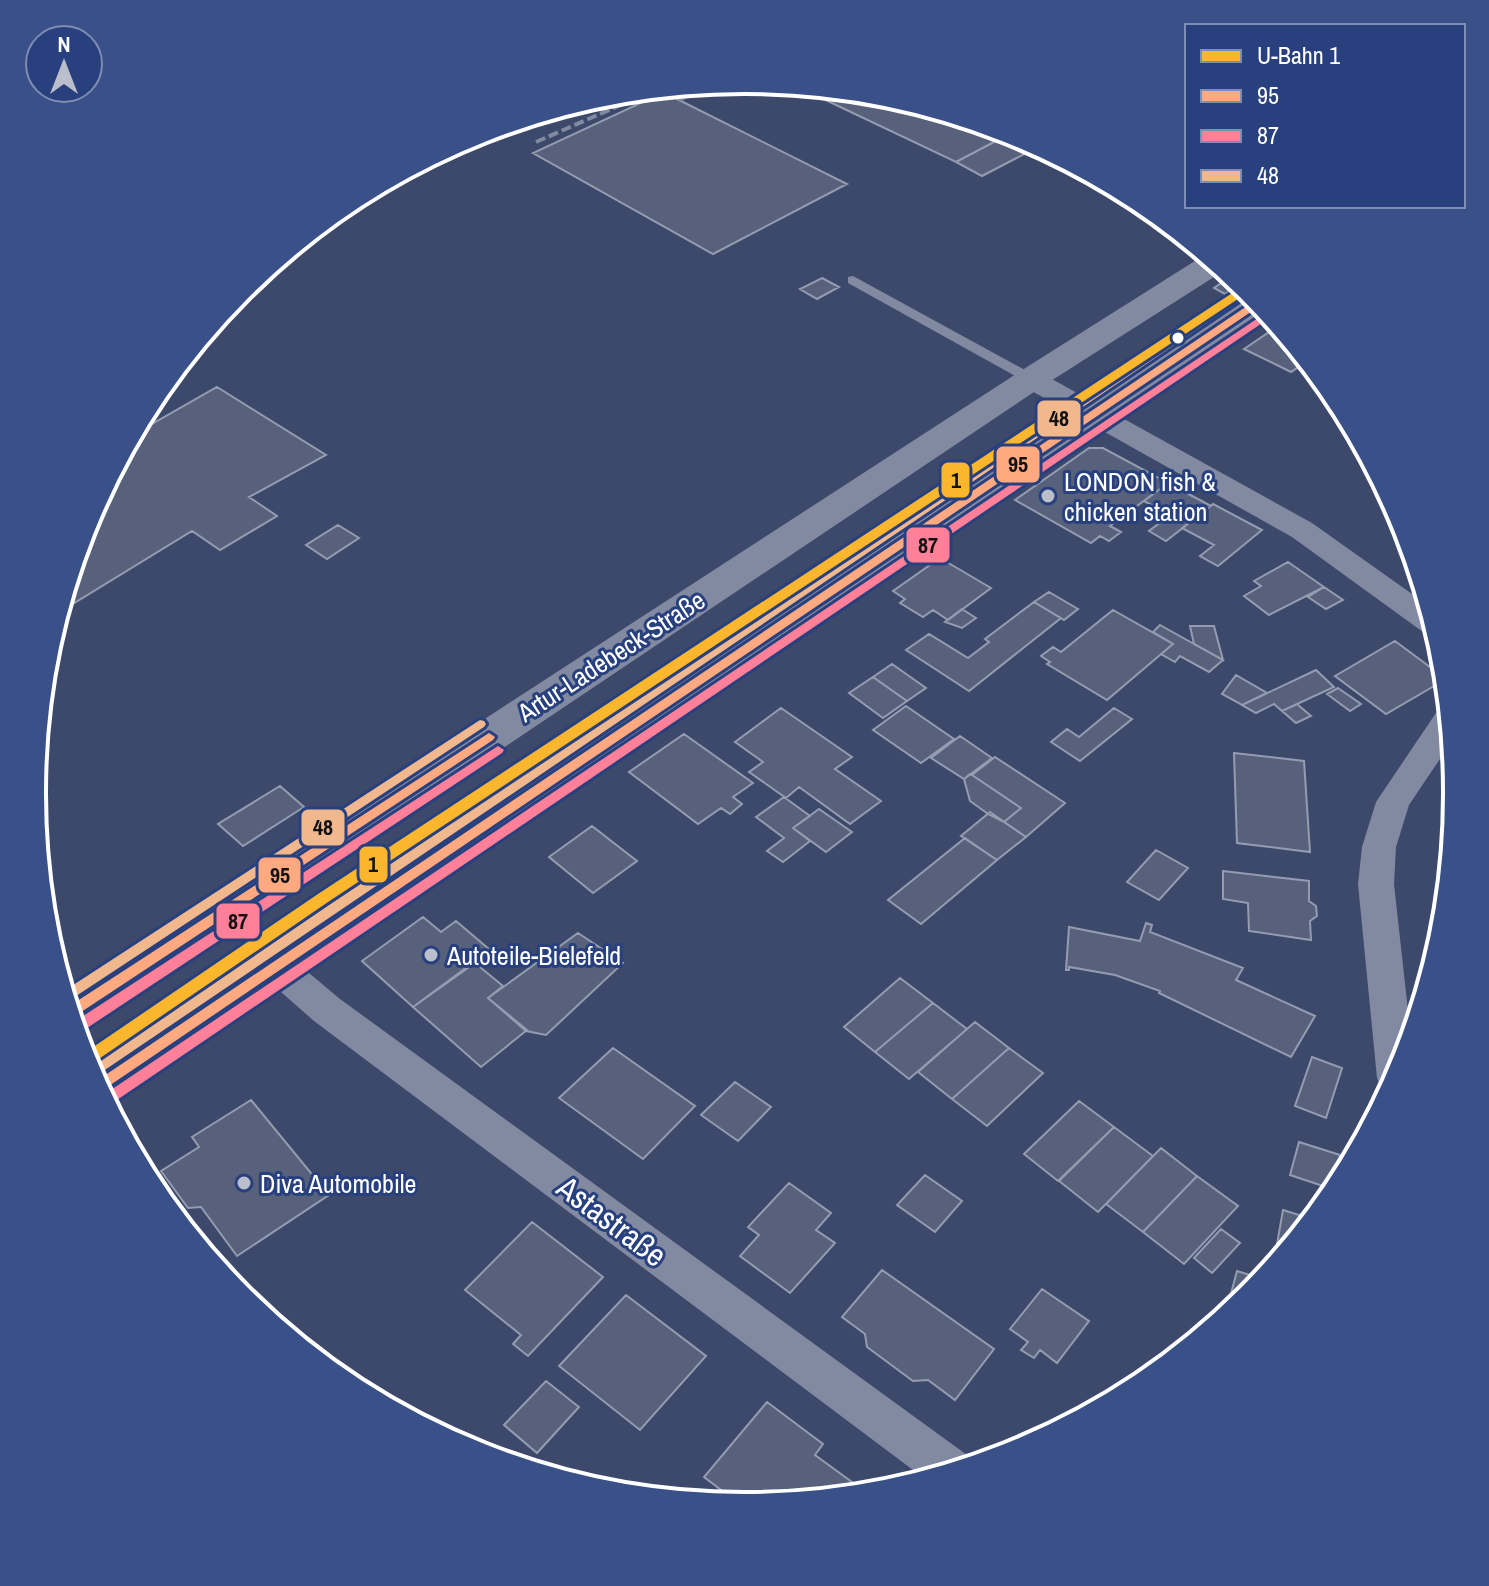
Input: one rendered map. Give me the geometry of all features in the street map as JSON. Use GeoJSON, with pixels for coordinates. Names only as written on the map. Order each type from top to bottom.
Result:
{"type":"FeatureCollection","features":[{"type":"Feature","properties":{"kind":"street","name":"Artur-Ladebeck-Straße"},"geometry":{"type":"LineString","coordinates":[[80,1007],[1031,379],[1205,268]]}},
{"type":"Feature","properties":{"kind":"street"},"geometry":{"type":"LineString","coordinates":[[108,1080],[1248,309]]}},
{"type":"Feature","properties":{"kind":"street"},"geometry":{"type":"LineString","coordinates":[[1031,379],[1302,530],[1420,615]]}},
{"type":"Feature","properties":{"kind":"street"},"geometry":{"type":"LineString","coordinates":[[1393,1051],[1376,884],[1379,847],[1393,802],[1440,732]]}},
{"type":"Feature","properties":{"kind":"street","name":"Astastraße"},"geometry":{"type":"LineString","coordinates":[[277,967],[327,1010],[940,1463]]}},
{"type":"Feature","properties":{"kind":"lane"},"geometry":{"type":"LineString","coordinates":[[853,280],[1031,379]]}},
{"type":"Feature","properties":{"kind":"building"},"geometry":{"type":"Polygon","coordinates":[[[676,98],[847,184],[713,254],[533,153],[643,102],[676,98]]]}},
{"type":"Feature","properties":{"kind":"building"},"geometry":{"type":"Polygon","coordinates":[[[823,99],[925,118],[995,142],[956,162],[823,99]]]}},
{"type":"Feature","properties":{"kind":"building"},"geometry":{"type":"Polygon","coordinates":[[[995,142],[1025,154],[982,176],[956,162],[995,142]]]}},
{"type":"Feature","properties":{"kind":"building"},"geometry":{"type":"Polygon","coordinates":[[[822,278],[839,287],[817,299],[800,289],[822,278]]]}},
{"type":"Feature","properties":{"kind":"building"},"geometry":{"type":"Polygon","coordinates":[[[1221,283],[1229,291],[1225,294],[1214,288],[1221,283]]]}},
{"type":"Feature","properties":{"kind":"building"},"geometry":{"type":"Polygon","coordinates":[[[1270,332],[1298,367],[1291,372],[1244,349],[1270,332]]]}},
{"type":"Feature","properties":{"kind":"building"},"geometry":{"type":"Polygon","coordinates":[[[217,387],[326,455],[249,497],[277,516],[220,550],[192,531],[72,604],[99,526],[118,484],[152,424],[217,387]]]}},
{"type":"Feature","properties":{"kind":"building"},"geometry":{"type":"Polygon","coordinates":[[[1089,448],[1103,448],[1168,483],[1110,526],[1121,532],[1109,541],[1100,536],[1091,543],[1015,500],[1089,448]]]}},
{"type":"Feature","properties":{"kind":"building"},"geometry":{"type":"Polygon","coordinates":[[[1168,483],[1211,506],[1166,541],[1149,531],[1170,515],[1144,501],[1168,483]]]}},
{"type":"Feature","properties":{"kind":"building"},"geometry":{"type":"Polygon","coordinates":[[[1213,504],[1262,530],[1218,566],[1200,556],[1214,545],[1182,528],[1213,504]]]}},
{"type":"Feature","properties":{"kind":"building"},"geometry":{"type":"Polygon","coordinates":[[[338,525],[359,538],[327,559],[306,545],[338,525]]]}},
{"type":"Feature","properties":{"kind":"building"},"geometry":{"type":"Polygon","coordinates":[[[940,558],[991,588],[948,620],[933,610],[923,617],[900,603],[905,599],[893,591],[940,558]]]}},
{"type":"Feature","properties":{"kind":"building"},"geometry":{"type":"Polygon","coordinates":[[[1288,562],[1324,587],[1269,615],[1244,596],[1261,586],[1254,581],[1288,562]]]}},
{"type":"Feature","properties":{"kind":"building"},"geometry":{"type":"Polygon","coordinates":[[[1324,587],[1343,600],[1326,609],[1308,597],[1324,587]]]}},
{"type":"Feature","properties":{"kind":"building"},"geometry":{"type":"Polygon","coordinates":[[[1049,592],[1078,609],[1064,620],[1034,602],[1049,592]]]}},
{"type":"Feature","properties":{"kind":"building"},"geometry":{"type":"Polygon","coordinates":[[[1034,602],[1061,618],[969,691],[906,650],[929,634],[968,658],[989,642],[985,639],[1034,602]]]}},
{"type":"Feature","properties":{"kind":"building"},"geometry":{"type":"Polygon","coordinates":[[[962,609],[976,618],[962,628],[945,622],[962,609]]]}},
{"type":"Feature","properties":{"kind":"building"},"geometry":{"type":"Polygon","coordinates":[[[1113,610],[1173,644],[1107,700],[1047,664],[1050,662],[1041,656],[1053,647],[1061,652],[1113,610]]]}},
{"type":"Feature","properties":{"kind":"building"},"geometry":{"type":"Polygon","coordinates":[[[1160,625],[1223,660],[1209,672],[1180,656],[1175,662],[1161,654],[1173,644],[1153,632],[1160,625]]]}},
{"type":"Feature","properties":{"kind":"building"},"geometry":{"type":"Polygon","coordinates":[[[1190,626],[1214,626],[1223,660],[1194,644],[1190,626]]]}},
{"type":"Feature","properties":{"kind":"building"},"geometry":{"type":"Polygon","coordinates":[[[1395,641],[1432,668],[1434,686],[1386,714],[1335,676],[1395,641]]]}},
{"type":"Feature","properties":{"kind":"building"},"geometry":{"type":"Polygon","coordinates":[[[892,664],[926,688],[907,701],[873,677],[892,664]]]}},
{"type":"Feature","properties":{"kind":"building"},"geometry":{"type":"Polygon","coordinates":[[[1316,670],[1334,687],[1282,711],[1274,704],[1256,713],[1242,705],[1316,670]]]}},
{"type":"Feature","properties":{"kind":"building"},"geometry":{"type":"Polygon","coordinates":[[[1236,675],[1267,693],[1242,705],[1222,694],[1236,675]]]}},
{"type":"Feature","properties":{"kind":"building"},"geometry":{"type":"Polygon","coordinates":[[[873,677],[907,701],[883,718],[849,693],[873,677]]]}},
{"type":"Feature","properties":{"kind":"building"},"geometry":{"type":"Polygon","coordinates":[[[1338,688],[1361,704],[1350,711],[1327,694],[1338,688]]]}},
{"type":"Feature","properties":{"kind":"building"},"geometry":{"type":"Polygon","coordinates":[[[1297,704],[1311,716],[1296,723],[1282,711],[1297,704]]]}},
{"type":"Feature","properties":{"kind":"building"},"geometry":{"type":"Polygon","coordinates":[[[906,706],[954,739],[921,763],[873,730],[906,706]]]}},
{"type":"Feature","properties":{"kind":"building"},"geometry":{"type":"Polygon","coordinates":[[[781,708],[852,757],[835,769],[881,801],[850,824],[799,787],[786,798],[749,772],[763,762],[735,742],[781,708]]]}},
{"type":"Feature","properties":{"kind":"building"},"geometry":{"type":"Polygon","coordinates":[[[1114,708],[1132,719],[1080,761],[1051,742],[1067,729],[1079,737],[1114,708]]]}},
{"type":"Feature","properties":{"kind":"building"},"geometry":{"type":"Polygon","coordinates":[[[684,734],[753,783],[733,797],[742,804],[730,814],[721,808],[698,824],[629,772],[684,734]]]}},
{"type":"Feature","properties":{"kind":"building"},"geometry":{"type":"Polygon","coordinates":[[[960,736],[992,758],[964,779],[931,758],[960,736]]]}},
{"type":"Feature","properties":{"kind":"building"},"geometry":{"type":"Polygon","coordinates":[[[1234,753],[1304,761],[1310,852],[1237,843],[1234,753]]]}},
{"type":"Feature","properties":{"kind":"building"},"geometry":{"type":"Polygon","coordinates":[[[995,757],[1065,803],[1026,837],[1004,822],[1021,808],[972,775],[995,757]]]}},
{"type":"Feature","properties":{"kind":"building"},"geometry":{"type":"Polygon","coordinates":[[[970,774],[1021,808],[1004,822],[988,814],[970,801],[964,779],[970,774]]]}},
{"type":"Feature","properties":{"kind":"building"},"geometry":{"type":"Polygon","coordinates":[[[280,786],[304,807],[243,846],[218,824],[280,786]]]}},
{"type":"Feature","properties":{"kind":"building"},"geometry":{"type":"Polygon","coordinates":[[[784,797],[810,816],[793,828],[810,841],[783,862],[767,851],[784,838],[756,817],[784,797]]]}},
{"type":"Feature","properties":{"kind":"building"},"geometry":{"type":"Polygon","coordinates":[[[819,809],[852,832],[826,852],[793,828],[819,809]]]}},
{"type":"Feature","properties":{"kind":"building"},"geometry":{"type":"Polygon","coordinates":[[[990,812],[1026,837],[997,860],[961,836],[990,812]]]}},
{"type":"Feature","properties":{"kind":"building"},"geometry":{"type":"Polygon","coordinates":[[[592,826],[637,861],[593,893],[549,857],[592,826]]]}},
{"type":"Feature","properties":{"kind":"building"},"geometry":{"type":"Polygon","coordinates":[[[965,838],[997,860],[921,924],[888,900],[965,838]]]}},
{"type":"Feature","properties":{"kind":"building"},"geometry":{"type":"Polygon","coordinates":[[[1156,850],[1188,868],[1159,900],[1127,882],[1156,850]]]}},
{"type":"Feature","properties":{"kind":"building"},"geometry":{"type":"Polygon","coordinates":[[[1223,871],[1309,881],[1309,901],[1316,906],[1317,916],[1310,921],[1311,940],[1249,931],[1248,903],[1223,899],[1223,871]]]}},
{"type":"Feature","properties":{"kind":"building"},"geometry":{"type":"Polygon","coordinates":[[[423,917],[441,932],[456,921],[490,950],[413,1007],[362,961],[423,917]]]}},
{"type":"Feature","properties":{"kind":"building"},"geometry":{"type":"Polygon","coordinates":[[[1146,923],[1152,925],[1150,932],[1243,968],[1236,980],[1315,1016],[1291,1057],[1160,991],[1115,975],[1069,967],[1066,970],[1069,927],[1140,941],[1146,923]]]}},
{"type":"Feature","properties":{"kind":"building"},"geometry":{"type":"Polygon","coordinates":[[[578,933],[623,963],[546,1035],[526,1031],[488,998],[578,933]]]}},
{"type":"Feature","properties":{"kind":"building"},"geometry":{"type":"Polygon","coordinates":[[[475,963],[503,986],[488,998],[527,1030],[481,1067],[413,1007],[475,963]]]}},
{"type":"Feature","properties":{"kind":"building"},"geometry":{"type":"Polygon","coordinates":[[[900,978],[933,1003],[875,1052],[844,1027],[900,978]]]}},
{"type":"Feature","properties":{"kind":"building"},"geometry":{"type":"Polygon","coordinates":[[[933,1003],[967,1029],[909,1079],[875,1052],[933,1003]]]}},
{"type":"Feature","properties":{"kind":"building"},"geometry":{"type":"Polygon","coordinates":[[[975,1022],[1009,1048],[952,1099],[918,1072],[975,1022]]]}},
{"type":"Feature","properties":{"kind":"building"},"geometry":{"type":"Polygon","coordinates":[[[613,1048],[695,1106],[643,1159],[559,1098],[613,1048]]]}},
{"type":"Feature","properties":{"kind":"building"},"geometry":{"type":"Polygon","coordinates":[[[1009,1048],[1043,1073],[987,1126],[952,1099],[1009,1048]]]}},
{"type":"Feature","properties":{"kind":"building"},"geometry":{"type":"Polygon","coordinates":[[[1312,1057],[1342,1068],[1326,1118],[1295,1106],[1312,1057]]]}},
{"type":"Feature","properties":{"kind":"building"},"geometry":{"type":"Polygon","coordinates":[[[735,1082],[771,1107],[738,1141],[701,1115],[735,1082]]]}},
{"type":"Feature","properties":{"kind":"building","name":"Diva Automobile"},"geometry":{"type":"Polygon","coordinates":[[[251,1100],[329,1195],[237,1256],[201,1207],[188,1208],[161,1171],[199,1147],[192,1137],[251,1100]]]}},
{"type":"Feature","properties":{"kind":"building"},"geometry":{"type":"Polygon","coordinates":[[[1079,1101],[1114,1127],[1058,1181],[1024,1154],[1079,1101]]]}},
{"type":"Feature","properties":{"kind":"building"},"geometry":{"type":"Polygon","coordinates":[[[1114,1127],[1153,1156],[1098,1212],[1059,1181],[1114,1127]]]}},
{"type":"Feature","properties":{"kind":"building"},"geometry":{"type":"Polygon","coordinates":[[[1299,1142],[1340,1155],[1322,1186],[1290,1175],[1299,1142]]]}},
{"type":"Feature","properties":{"kind":"building"},"geometry":{"type":"Polygon","coordinates":[[[1161,1148],[1197,1176],[1143,1232],[1106,1204],[1161,1148]]]}},
{"type":"Feature","properties":{"kind":"building"},"geometry":{"type":"Polygon","coordinates":[[[925,1175],[962,1201],[935,1232],[897,1205],[925,1175]]]}},
{"type":"Feature","properties":{"kind":"building"},"geometry":{"type":"Polygon","coordinates":[[[1197,1176],[1238,1206],[1184,1264],[1143,1232],[1197,1176]]]}},
{"type":"Feature","properties":{"kind":"building"},"geometry":{"type":"Polygon","coordinates":[[[789,1183],[831,1213],[816,1230],[835,1243],[790,1293],[740,1256],[759,1235],[748,1227],[789,1183]]]}},
{"type":"Feature","properties":{"kind":"building"},"geometry":{"type":"Polygon","coordinates":[[[1283,1210],[1301,1216],[1299,1218],[1277,1246],[1283,1210]]]}},
{"type":"Feature","properties":{"kind":"building"},"geometry":{"type":"Polygon","coordinates":[[[532,1222],[603,1277],[528,1356],[513,1344],[521,1335],[465,1290],[532,1222]]]}},
{"type":"Feature","properties":{"kind":"building"},"geometry":{"type":"Polygon","coordinates":[[[1221,1229],[1240,1243],[1212,1273],[1194,1258],[1221,1229]]]}},
{"type":"Feature","properties":{"kind":"building"},"geometry":{"type":"Polygon","coordinates":[[[882,1270],[994,1349],[955,1400],[928,1380],[913,1381],[867,1347],[865,1334],[842,1317],[882,1270]]]}},
{"type":"Feature","properties":{"kind":"building"},"geometry":{"type":"Polygon","coordinates":[[[1237,1271],[1250,1275],[1238,1287],[1231,1294],[1237,1271]]]}},
{"type":"Feature","properties":{"kind":"building"},"geometry":{"type":"Polygon","coordinates":[[[1042,1289],[1089,1321],[1057,1363],[1040,1350],[1034,1358],[1021,1350],[1028,1342],[1010,1329],[1042,1289]]]}},
{"type":"Feature","properties":{"kind":"building"},"geometry":{"type":"Polygon","coordinates":[[[626,1295],[706,1356],[640,1430],[559,1366],[626,1295]]]}},
{"type":"Feature","properties":{"kind":"building"},"geometry":{"type":"Polygon","coordinates":[[[546,1381],[579,1407],[537,1453],[504,1425],[546,1381]]]}},
{"type":"Feature","properties":{"kind":"building"},"geometry":{"type":"Polygon","coordinates":[[[767,1402],[823,1444],[815,1455],[853,1483],[744,1492],[722,1491],[704,1477],[767,1402]]]}},
{"type":"Feature","properties":{"kind":"railway"},"geometry":{"type":"LineString","coordinates":[[679,100],[685,97]]}},
{"type":"Feature","properties":{"kind":"railway"},"geometry":{"type":"LineString","coordinates":[[536,142],[617,106]]}},
{"type":"Feature","properties":{"kind":"metro line","name":"1"},"geometry":{"type":"LineString","coordinates":[[96,1053],[323,898],[1235,296]]}},
{"type":"Feature","properties":{"kind":"transit line","name":"48"},"geometry":{"type":"LineString","coordinates":[[101,1065],[1237,298]]}},
{"type":"Feature","properties":{"kind":"transit line","name":"95"},"geometry":{"type":"LineString","coordinates":[[108,1080],[1248,309]]}},
{"type":"Feature","properties":{"kind":"transit line","name":"87"},"geometry":{"type":"LineString","coordinates":[[115,1095],[1259,321]]}},
{"type":"Feature","properties":{"kind":"transit line","name":"48"},"geometry":{"type":"LineString","coordinates":[[75,991],[480,724]]}},
{"type":"Feature","properties":{"kind":"transit line","name":"95"},"geometry":{"type":"LineString","coordinates":[[80,1007],[489,737]]}},
{"type":"Feature","properties":{"kind":"transit line","name":"87"},"geometry":{"type":"LineString","coordinates":[[85,1022],[498,750]]}},
{"type":"Feature","properties":{"kind":"place","name":"LONDON fish & chicken station"},"geometry":{"type":"Point","coordinates":[1048,496]}},
{"type":"Feature","properties":{"kind":"place","name":"Autoteile-Bielefeld"},"geometry":{"type":"Point","coordinates":[431,955]}},
{"type":"Feature","properties":{"kind":"place","name":"Diva Automobile"},"geometry":{"type":"Point","coordinates":[244,1183]}}]}
